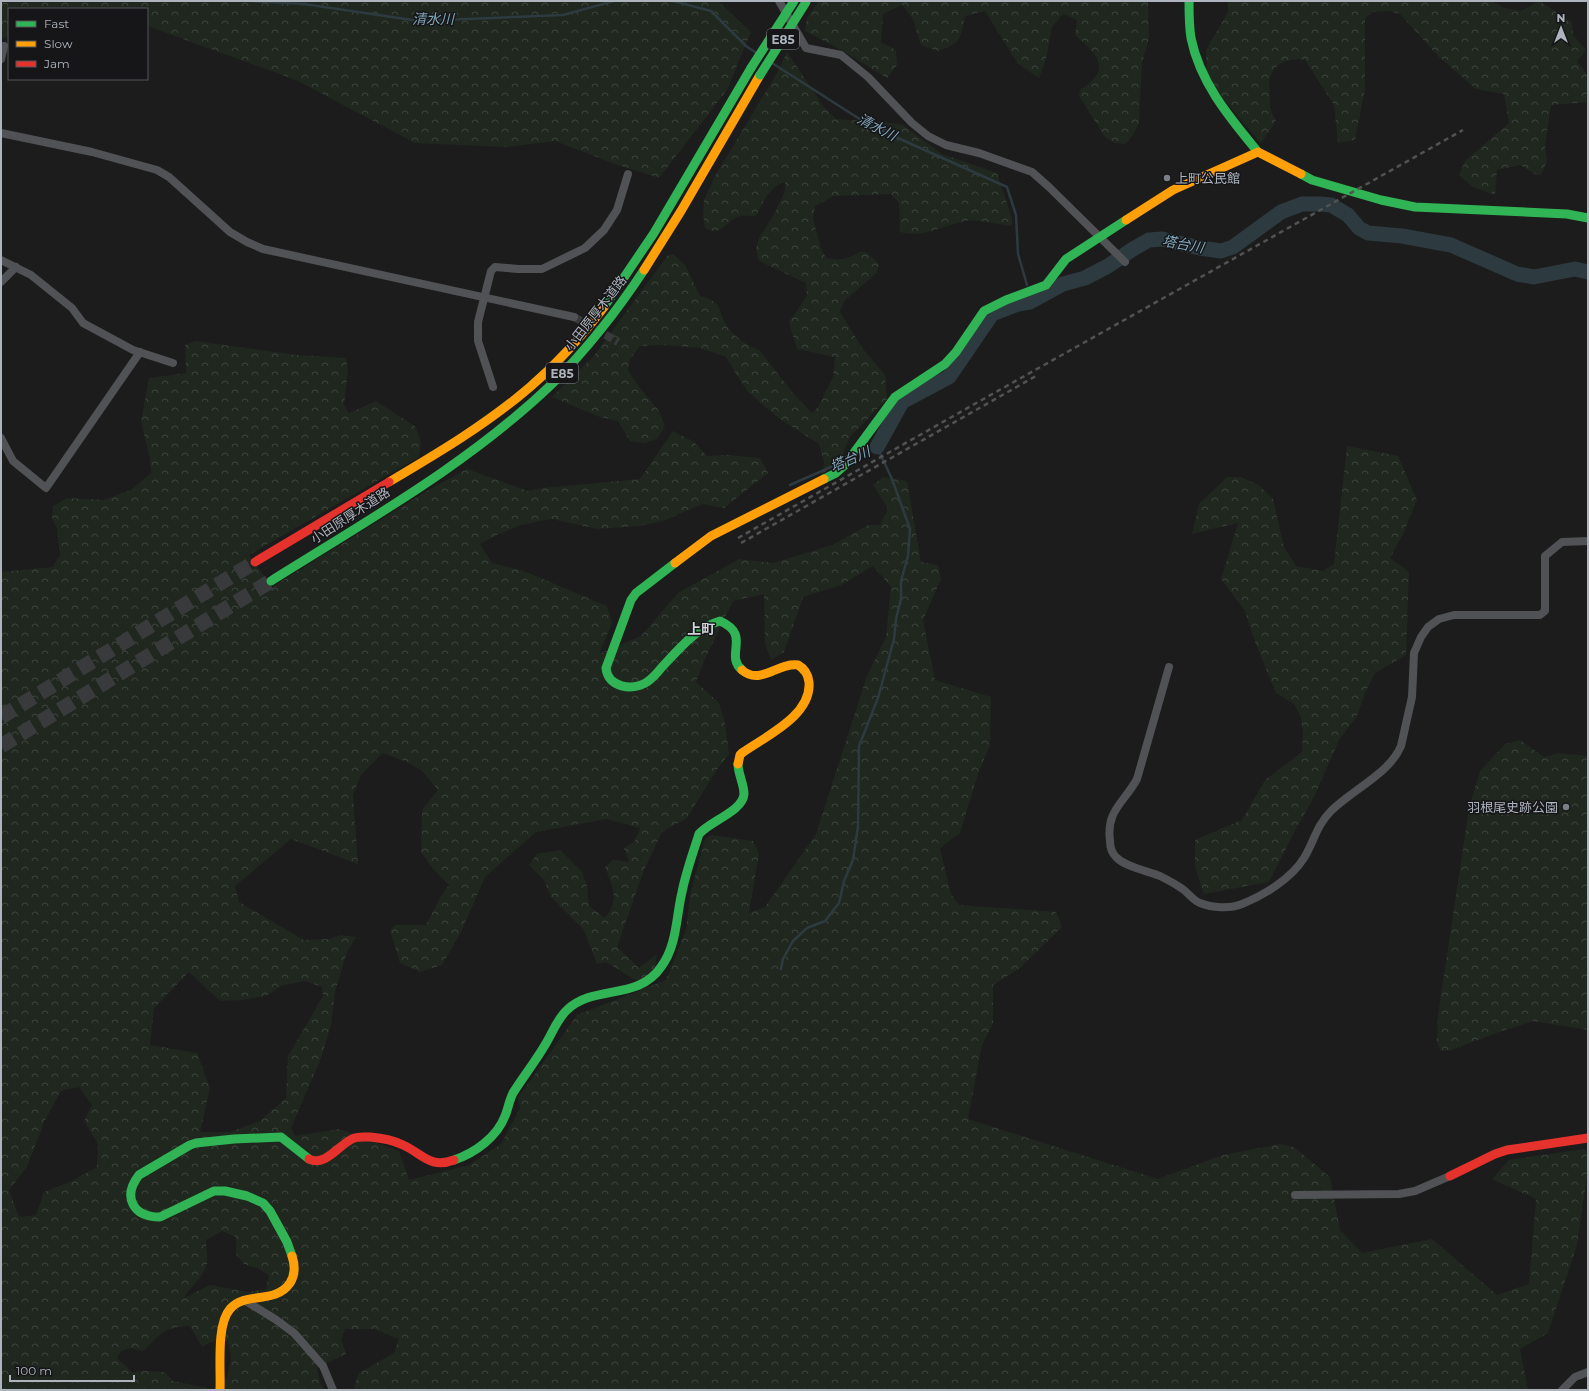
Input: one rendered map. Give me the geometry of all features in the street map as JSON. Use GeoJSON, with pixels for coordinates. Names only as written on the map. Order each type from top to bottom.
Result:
{"type":"FeatureCollection","features":[{"type":"Feature","properties":{"kind":"main road","name":"小田原厚木道路"},"geometry":{"type":"LineString","coordinates":[[255,562],[462,437],[521,395],[547,372],[578,340],[603,309],[635,264],[664,219],[751,68],[794,1]]}},
{"type":"Feature","properties":{"kind":"main road"},"geometry":{"type":"LineString","coordinates":[[1189,1],[1191,39],[1205,80],[1220,105],[1258,152],[1312,180],[1381,200],[1415,207],[1567,214],[1588,218]]}},
{"type":"Feature","properties":{"kind":"main road","name":"小田原厚木道路"},"geometry":{"type":"LineString","coordinates":[[271,581],[422,484],[476,447],[530,404],[556,380],[586,348],[617,309],[645,269],[672,226],[760,75],[806,2]]}},
{"type":"Feature","properties":{"kind":"main road"},"geometry":{"type":"LineString","coordinates":[[220,1390],[224,1322],[226,1314],[232,1307],[244,1300],[275,1295],[289,1284],[295,1272],[292,1253],[268,1208],[261,1201],[253,1198],[214,1191],[160,1217],[150,1218],[138,1212],[132,1203],[130,1189],[134,1179],[190,1145],[234,1139],[281,1137],[306,1158],[320,1161],[331,1156],[351,1139],[364,1137],[400,1144],[427,1161],[441,1163],[453,1160],[480,1147],[491,1138],[504,1119],[513,1094],[568,1010],[583,1000],[630,990],[642,985],[658,973],[673,941],[680,900],[699,834],[704,828],[742,803],[744,791],[737,763],[738,758],[742,752],[787,724],[808,695],[808,676],[804,669],[796,665],[783,665],[760,676],[751,675],[742,671],[736,661],[736,631],[720,621],[716,621],[708,625],[673,655],[646,683],[627,687],[614,684],[607,678],[606,668],[633,596],[711,536],[836,473],[845,465],[895,397],[945,364],[956,352],[984,311],[1006,300],[1046,285],[1066,258],[1173,190],[1258,152]]}},
{"type":"Feature","properties":{"kind":"main road"},"geometry":{"type":"LineString","coordinates":[[1450,1176],[1501,1152],[1588,1138]]}},
{"type":"Feature","properties":{"kind":"street"},"geometry":{"type":"LineString","coordinates":[[779,1],[806,48],[841,55],[852,63],[890,98],[912,123],[928,136],[946,146],[979,153],[1032,172],[1101,237],[1125,262]]}},
{"type":"Feature","properties":{"kind":"street"},"geometry":{"type":"LineString","coordinates":[[1,59],[4,46]]}},
{"type":"Feature","properties":{"kind":"street"},"geometry":{"type":"LineString","coordinates":[[1,132],[92,152],[157,170],[170,177],[230,232],[263,249],[574,317]]}},
{"type":"Feature","properties":{"kind":"street"},"geometry":{"type":"LineString","coordinates":[[493,387],[478,341],[478,322],[491,271],[495,267],[542,269],[585,248],[604,230],[617,210],[628,174]]}},
{"type":"Feature","properties":{"kind":"street"},"geometry":{"type":"LineString","coordinates":[[1,260],[31,275],[72,308],[83,323],[133,350],[173,363]]}},
{"type":"Feature","properties":{"kind":"street"},"geometry":{"type":"LineString","coordinates":[[1,282],[16,267]]}},
{"type":"Feature","properties":{"kind":"street"},"geometry":{"type":"LineString","coordinates":[[1,438],[13,460],[46,488],[140,352]]}},
{"type":"Feature","properties":{"kind":"street"},"geometry":{"type":"LineString","coordinates":[[1169,667],[1137,780],[1116,808],[1111,818],[1110,836],[1112,850],[1116,857],[1123,862],[1162,877],[1180,888],[1199,903],[1208,906],[1231,907],[1242,904],[1281,883],[1293,872],[1305,857],[1316,831],[1330,812],[1348,795],[1386,768],[1398,753],[1401,746],[1412,697],[1414,653],[1421,637],[1428,627],[1439,619],[1454,615],[1540,615],[1545,611],[1546,556],[1562,542],[1588,541]]}},
{"type":"Feature","properties":{"kind":"street"},"geometry":{"type":"LineString","coordinates":[[1295,1195],[1399,1194],[1415,1191],[1450,1176]]}},
{"type":"Feature","properties":{"kind":"street"},"geometry":{"type":"LineString","coordinates":[[244,1300],[275,1319],[294,1333],[323,1366],[332,1390]]}},
{"type":"Feature","properties":{"kind":"street"},"geometry":{"type":"LineString","coordinates":[[1562,1390],[1575,1377],[1588,1372]]}},
{"type":"Feature","properties":{"kind":"green space"},"geometry":{"type":"Polygon","coordinates":[[[1,1],[718,1],[751,32],[727,90],[659,178],[615,164],[555,141],[505,147],[415,143],[296,80],[148,26],[148,8],[8,8],[8,36],[1,39],[1,1]]]}},
{"type":"Feature","properties":{"kind":"green space"},"geometry":{"type":"Polygon","coordinates":[[[819,1],[1148,1],[1149,39],[1142,62],[1139,124],[1131,138],[1125,144],[1115,143],[1105,137],[1079,96],[1080,90],[1096,75],[1099,69],[1098,62],[1090,49],[1075,35],[1077,20],[1063,14],[1052,27],[1046,59],[1039,78],[1018,64],[985,11],[965,16],[959,39],[952,45],[938,51],[921,45],[913,19],[902,5],[883,14],[881,42],[896,50],[897,65],[887,78],[841,50],[805,31],[807,18],[819,1]]]}},
{"type":"Feature","properties":{"kind":"green space"},"geometry":{"type":"Polygon","coordinates":[[[1228,1],[1492,1],[1504,8],[1521,11],[1539,1],[1572,22],[1573,35],[1586,50],[1577,61],[1588,76],[1588,102],[1551,105],[1545,146],[1547,161],[1541,175],[1534,174],[1520,165],[1497,170],[1495,195],[1473,187],[1459,175],[1465,161],[1509,123],[1504,94],[1476,89],[1438,56],[1400,14],[1389,11],[1373,12],[1365,18],[1365,89],[1355,140],[1338,143],[1334,105],[1305,60],[1294,59],[1279,64],[1275,68],[1270,78],[1270,105],[1272,114],[1276,121],[1261,143],[1223,99],[1207,75],[1206,50],[1228,12],[1228,1]]]}},
{"type":"Feature","properties":{"kind":"green space"},"geometry":{"type":"Polygon","coordinates":[[[787,52],[823,106],[836,119],[903,125],[942,154],[997,173],[1012,218],[1012,226],[982,221],[966,221],[933,231],[908,234],[900,232],[899,203],[891,194],[833,196],[815,206],[813,219],[821,248],[826,258],[842,259],[860,252],[864,252],[879,264],[877,273],[844,301],[840,312],[863,349],[885,375],[887,399],[850,437],[842,456],[822,475],[824,462],[819,444],[781,420],[748,392],[726,357],[700,348],[664,345],[640,346],[630,359],[628,370],[636,383],[659,411],[665,427],[657,439],[645,443],[630,441],[618,421],[600,417],[552,397],[593,357],[668,255],[673,254],[685,265],[700,296],[714,301],[717,305],[729,329],[747,344],[759,350],[793,393],[812,413],[818,407],[833,377],[835,357],[797,349],[789,322],[807,296],[806,283],[759,261],[756,249],[759,238],[774,214],[785,191],[785,182],[779,184],[771,191],[764,200],[756,216],[737,217],[719,230],[715,231],[705,228],[703,214],[704,200],[715,176],[777,73],[787,52]]]}},
{"type":"Feature","properties":{"kind":"green space"},"geometry":{"type":"Polygon","coordinates":[[[196,341],[296,355],[346,358],[348,370],[344,405],[349,413],[376,401],[416,427],[421,443],[419,457],[249,555],[272,587],[430,489],[467,469],[528,491],[542,488],[640,479],[673,431],[694,442],[707,456],[728,455],[760,458],[768,473],[724,508],[702,504],[663,521],[640,526],[597,529],[552,519],[521,525],[480,544],[492,563],[524,571],[607,606],[612,623],[599,654],[641,636],[678,593],[739,559],[773,563],[832,545],[868,525],[880,525],[888,509],[873,485],[883,477],[907,481],[921,562],[938,565],[941,579],[923,620],[935,680],[991,697],[990,745],[978,774],[960,833],[940,848],[951,894],[959,905],[1056,912],[1062,927],[1019,969],[993,985],[993,1024],[982,1045],[968,1119],[1158,1179],[1223,1155],[1280,1144],[1294,1147],[1330,1177],[1340,1230],[1362,1253],[1432,1239],[1497,1295],[1529,1284],[1536,1199],[1492,1179],[1509,1160],[1584,1149],[1588,1153],[1588,1169],[1577,1245],[1548,1333],[1520,1349],[1528,1390],[353,1390],[359,1373],[394,1353],[399,1339],[374,1329],[345,1329],[341,1339],[346,1354],[317,1368],[320,1383],[325,1390],[1,1390],[1,572],[53,567],[60,555],[57,529],[52,518],[53,506],[67,498],[103,500],[131,490],[151,473],[150,458],[141,422],[149,378],[186,373],[185,345],[196,341]],[[873,566],[841,585],[803,597],[784,652],[771,660],[765,643],[764,594],[733,601],[704,661],[696,682],[719,703],[725,723],[729,754],[716,771],[687,818],[662,832],[644,870],[617,947],[639,968],[657,954],[654,971],[637,981],[606,962],[597,964],[584,930],[551,897],[544,880],[529,865],[537,854],[560,850],[582,872],[587,886],[589,906],[605,918],[610,911],[614,899],[614,893],[605,867],[613,860],[629,862],[624,848],[634,842],[640,828],[607,819],[536,832],[485,877],[461,932],[442,965],[420,972],[400,963],[390,930],[395,925],[426,925],[441,896],[449,885],[434,870],[421,852],[422,810],[438,790],[422,771],[407,762],[383,753],[361,775],[353,795],[358,864],[291,839],[235,886],[239,902],[304,940],[330,939],[340,935],[356,937],[347,952],[335,992],[331,1025],[321,1058],[291,1128],[295,1136],[339,1129],[399,1151],[409,1180],[469,1165],[501,1144],[520,1108],[518,1098],[577,1015],[666,980],[686,930],[690,895],[705,838],[712,835],[753,841],[759,854],[749,913],[765,907],[816,834],[867,676],[886,637],[891,587],[873,566]],[[189,972],[154,1008],[150,1045],[197,1053],[210,1088],[200,1132],[230,1132],[260,1121],[286,1098],[288,1056],[323,996],[322,987],[305,981],[281,986],[266,996],[242,1000],[220,1001],[189,972]],[[79,1087],[61,1091],[45,1120],[27,1167],[9,1190],[19,1217],[36,1215],[44,1192],[72,1181],[97,1167],[98,1144],[84,1121],[92,1105],[79,1087]],[[222,1231],[206,1240],[206,1268],[203,1273],[189,1289],[184,1298],[210,1285],[248,1292],[266,1289],[269,1275],[257,1268],[244,1264],[236,1254],[236,1237],[222,1231]],[[190,1326],[174,1328],[164,1332],[143,1351],[131,1348],[121,1351],[117,1358],[132,1372],[165,1372],[173,1381],[213,1389],[227,1378],[231,1358],[228,1341],[211,1342],[202,1347],[190,1326]]]}},
{"type":"Feature","properties":{"kind":"green space"},"geometry":{"type":"Polygon","coordinates":[[[1347,446],[1398,456],[1417,500],[1403,534],[1390,558],[1409,572],[1406,655],[1375,673],[1365,693],[1357,716],[1339,740],[1314,797],[1269,882],[1204,894],[1195,867],[1195,840],[1242,820],[1265,780],[1302,752],[1303,734],[1301,717],[1294,704],[1276,693],[1255,642],[1245,611],[1221,579],[1238,523],[1192,534],[1199,504],[1227,477],[1241,477],[1259,485],[1273,499],[1284,547],[1296,566],[1323,571],[1334,564],[1347,446]]]}},
{"type":"Feature","properties":{"kind":"green space"},"geometry":{"type":"Polygon","coordinates":[[[1520,740],[1544,757],[1558,753],[1588,756],[1588,1030],[1533,1021],[1452,1050],[1441,1051],[1437,1042],[1438,1015],[1469,808],[1480,771],[1505,744],[1520,740]]]}},
{"type":"Feature","properties":{"kind":"waterway","name":"清水川"},"geometry":{"type":"LineString","coordinates":[[251,1],[304,4],[419,21],[563,15],[614,1]]}},
{"type":"Feature","properties":{"kind":"waterway","name":"清水川"},"geometry":{"type":"LineString","coordinates":[[673,1],[711,11],[746,46],[755,52]]}},
{"type":"Feature","properties":{"kind":"waterway","name":"清水川"},"geometry":{"type":"LineString","coordinates":[[772,63],[869,125],[1007,187],[1016,215],[1018,254],[1027,285]]}},
{"type":"Feature","properties":{"kind":"waterway","name":"塔台川"},"geometry":{"type":"LineString","coordinates":[[877,447],[902,402],[949,377],[992,314],[1018,304],[1030,302],[1063,284],[1085,278],[1108,266],[1149,240],[1162,239],[1200,248],[1221,251],[1233,247],[1281,212],[1302,204],[1320,204],[1331,205],[1348,215],[1359,228],[1368,233],[1402,236],[1451,245],[1517,274],[1534,277],[1575,269],[1588,272]]}},
{"type":"Feature","properties":{"kind":"waterway","name":"清水川"},"geometry":{"type":"LineString","coordinates":[[1029,297],[1030,302]]}},
{"type":"Feature","properties":{"kind":"waterway"},"geometry":{"type":"LineString","coordinates":[[781,969],[783,959],[793,941],[807,928],[825,921],[839,903],[844,881],[853,860],[858,826],[859,746],[878,698],[894,639],[896,619],[901,599],[901,581],[908,556],[910,529],[892,479],[877,447],[858,455]]}},
{"type":"Feature","properties":{"kind":"waterway","name":"塔台川"},"geometry":{"type":"LineString","coordinates":[[790,485],[840,463]]}},
{"type":"Feature","properties":{"kind":"tunnel"},"geometry":{"type":"LineString","coordinates":[[574,317],[618,342]]}},
{"type":"Feature","properties":{"kind":"tunnel"},"geometry":{"type":"LineString","coordinates":[[1,717],[255,562]]}},
{"type":"Feature","properties":{"kind":"tunnel"},"geometry":{"type":"LineString","coordinates":[[1,746],[271,581]]}},
{"type":"Feature","properties":{"kind":"railway"},"geometry":{"type":"LineString","coordinates":[[738,538],[1463,130]]}},
{"type":"Feature","properties":{"kind":"railway"},"geometry":{"type":"LineString","coordinates":[[741,543],[1036,376]]}},
{"type":"Feature","properties":{"kind":"traffic: fast"},"geometry":{"type":"LineString","coordinates":[[751,68],[794,1]]}},
{"type":"Feature","properties":{"kind":"traffic: fast"},"geometry":{"type":"LineString","coordinates":[[1189,1],[1189,24],[1191,38],[1201,70],[1217,99],[1258,152]]}},
{"type":"Feature","properties":{"kind":"traffic: fast"},"geometry":{"type":"LineString","coordinates":[[760,75],[806,2]]}},
{"type":"Feature","properties":{"kind":"traffic: fast"},"geometry":{"type":"LineString","coordinates":[[604,307],[654,233],[751,68]]}},
{"type":"Feature","properties":{"kind":"traffic: fast"},"geometry":{"type":"LineString","coordinates":[[1301,174],[1312,180],[1381,200],[1415,207],[1567,214],[1588,218]]}},
{"type":"Feature","properties":{"kind":"traffic: fast"},"geometry":{"type":"LineString","coordinates":[[824,479],[836,473],[845,465],[895,397],[945,364],[956,352],[984,311],[1006,300],[1046,285],[1066,259],[1126,220]]}},
{"type":"Feature","properties":{"kind":"traffic: fast"},"geometry":{"type":"LineString","coordinates":[[271,581],[381,513],[453,465],[521,412],[553,383],[590,343],[644,270]]}},
{"type":"Feature","properties":{"kind":"traffic: fast"},"geometry":{"type":"LineString","coordinates":[[675,563],[636,593],[631,600],[606,668],[611,680],[616,684],[628,687],[641,685],[647,682],[688,640],[703,628],[720,621],[734,632],[736,639],[735,658],[737,664],[742,670]]}},
{"type":"Feature","properties":{"kind":"traffic: fast"},"geometry":{"type":"LineString","coordinates":[[454,1160],[477,1149],[497,1131],[505,1116],[513,1093],[541,1051],[560,1018],[567,1010],[578,1002],[590,997],[628,989],[640,984],[651,978],[661,967],[673,941],[684,885],[699,834],[704,829],[732,811],[742,800],[744,790],[738,764]]}},
{"type":"Feature","properties":{"kind":"traffic: fast"},"geometry":{"type":"LineString","coordinates":[[292,1256],[287,1242],[270,1211],[263,1203],[247,1196],[225,1191],[214,1191],[160,1217],[143,1214],[137,1210],[131,1198],[131,1191],[139,1175],[196,1143],[234,1139],[281,1137],[309,1159]]}},
{"type":"Feature","properties":{"kind":"traffic: slow"},"geometry":{"type":"LineString","coordinates":[[644,270],[681,211],[760,75]]}},
{"type":"Feature","properties":{"kind":"traffic: slow"},"geometry":{"type":"LineString","coordinates":[[1126,220],[1173,190],[1258,152],[1301,174]]}},
{"type":"Feature","properties":{"kind":"traffic: slow"},"geometry":{"type":"LineString","coordinates":[[389,482],[462,438],[514,401],[560,359],[604,307]]}},
{"type":"Feature","properties":{"kind":"traffic: slow"},"geometry":{"type":"LineString","coordinates":[[675,563],[711,536],[824,479]]}},
{"type":"Feature","properties":{"kind":"traffic: slow"},"geometry":{"type":"LineString","coordinates":[[738,764],[742,753],[774,732],[795,715],[803,705],[808,694],[809,682],[806,672],[798,665],[783,667],[756,676],[742,670]]}},
{"type":"Feature","properties":{"kind":"traffic: slow"},"geometry":{"type":"LineString","coordinates":[[220,1390],[220,1348],[223,1325],[226,1316],[230,1309],[244,1300],[268,1296],[284,1290],[290,1283],[294,1273],[292,1256]]}},
{"type":"Feature","properties":{"kind":"traffic: jam"},"geometry":{"type":"LineString","coordinates":[[255,562],[389,482]]}},
{"type":"Feature","properties":{"kind":"traffic: jam"},"geometry":{"type":"LineString","coordinates":[[309,1159],[315,1161],[321,1160],[356,1137],[370,1137],[403,1145],[433,1162],[439,1163],[454,1160]]}},
{"type":"Feature","properties":{"kind":"traffic: jam"},"geometry":{"type":"LineString","coordinates":[[1450,1176],[1495,1154],[1507,1150],[1588,1138]]}},
{"type":"Feature","properties":{"kind":"place","name":"上町公民館"},"geometry":{"type":"Point","coordinates":[1167,178]}},
{"type":"Feature","properties":{"kind":"place","name":"羽根尾史跡公園"},"geometry":{"type":"Point","coordinates":[1566,807]}},
{"type":"Feature","properties":{"kind":"district","name":"上町"},"geometry":{"type":"Point","coordinates":[701,629]}}]}
